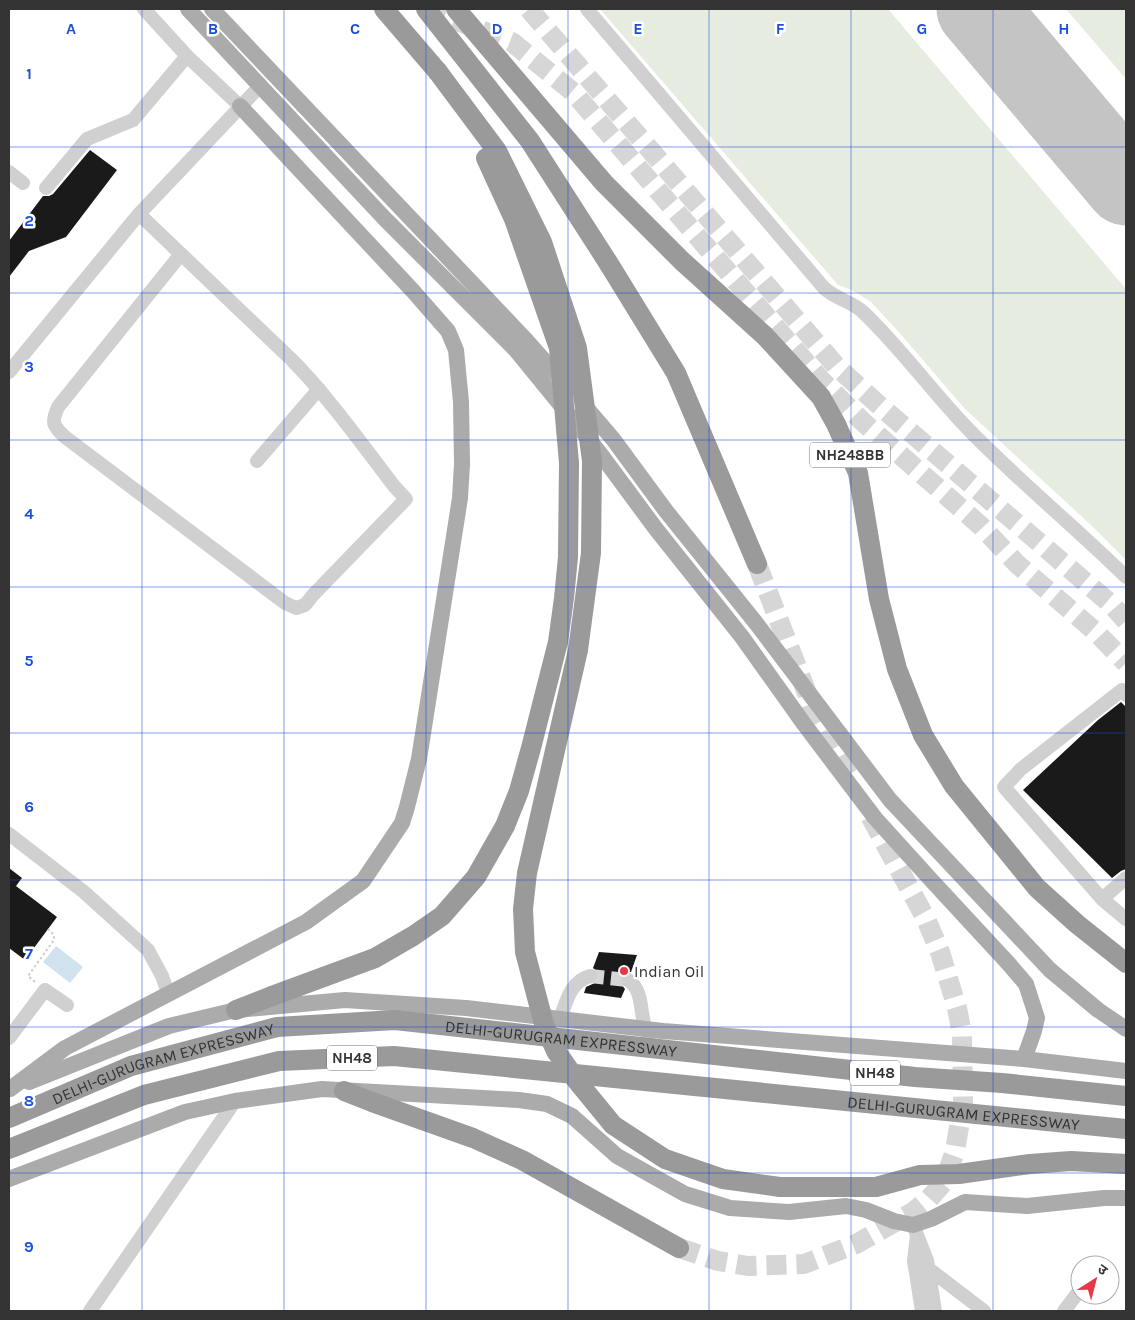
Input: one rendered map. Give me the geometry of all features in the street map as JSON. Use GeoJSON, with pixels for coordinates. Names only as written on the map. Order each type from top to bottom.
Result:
{"type":"FeatureCollection","features":[{"type":"Feature","properties":{"kind":"highway"},"geometry":{"type":"LineString","coordinates":[[384,9],[458,97],[497,151],[542,242],[577,348],[592,461],[591,553],[578,650],[533,844],[527,873],[523,909],[525,952],[544,1024],[556,1052],[613,1125],[664,1159],[723,1179],[780,1187],[876,1187],[920,1176],[959,1174],[1030,1164],[1071,1161],[1126,1164]]}},
{"type":"Feature","properties":{"kind":"highway"},"geometry":{"type":"LineString","coordinates":[[426,9],[530,142],[676,372],[756,564]]}},
{"type":"Feature","properties":{"kind":"highway","name":"NH248BB"},"geometry":{"type":"LineString","coordinates":[[456,9],[604,183],[682,262],[765,336],[821,397],[836,424],[858,473],[879,599],[897,669],[923,735],[954,786],[1037,888],[1077,924],[1126,963]]}},
{"type":"Feature","properties":{"kind":"highway"},"geometry":{"type":"LineString","coordinates":[[236,1010],[375,958],[413,936],[442,916],[471,883],[505,826],[519,791],[532,748],[558,642],[568,557],[569,473],[559,348],[514,219],[458,97]]}},
{"type":"Feature","properties":{"kind":"highway","name":"DELHI-GURUGRAM EXPRESSWAY"},"geometry":{"type":"LineString","coordinates":[[9,1118],[131,1066],[277,1026],[395,1020],[915,1077],[1002,1083],[1126,1096]]}},
{"type":"Feature","properties":{"kind":"highway","name":"DELHI-GURUGRAM EXPRESSWAY"},"geometry":{"type":"LineString","coordinates":[[9,1149],[144,1095],[279,1061],[394,1056],[1126,1129]]}},
{"type":"Feature","properties":{"kind":"highway"},"geometry":{"type":"LineString","coordinates":[[344,1090],[473,1138],[522,1160],[679,1248]]}},
{"type":"Feature","properties":{"kind":"main road"},"geometry":{"type":"LineString","coordinates":[[188,9],[385,219],[515,349],[599,452],[656,529],[742,637],[804,724],[875,818],[1026,984],[1037,1018],[1024,1059]]}},
{"type":"Feature","properties":{"kind":"main road"},"geometry":{"type":"LineString","coordinates":[[212,9],[526,340],[613,439],[666,511],[756,623],[890,800],[1050,970],[1098,1010],[1126,1029]]}},
{"type":"Feature","properties":{"kind":"main road"},"geometry":{"type":"LineString","coordinates":[[10,1090],[65,1048],[306,922],[334,904],[363,881],[402,823],[420,759],[460,498],[462,464],[456,350],[448,331],[413,291],[240,106]]}},
{"type":"Feature","properties":{"kind":"main road"},"geometry":{"type":"LineString","coordinates":[[10,1090],[169,1026],[236,1010],[345,1000],[466,1008],[644,1028],[1024,1059],[1126,1071]]}},
{"type":"Feature","properties":{"kind":"main road"},"geometry":{"type":"LineString","coordinates":[[9,1179],[184,1112],[235,1101],[322,1089],[519,1100],[547,1104],[572,1116],[617,1156],[685,1194],[730,1208],[788,1212],[846,1206],[866,1210],[915,1230],[965,1202],[1027,1206],[1104,1198],[1126,1198]]}},
{"type":"Feature","properties":{"kind":"street"},"geometry":{"type":"LineString","coordinates":[[144,9],[187,56],[240,106]]}},
{"type":"Feature","properties":{"kind":"street"},"geometry":{"type":"LineString","coordinates":[[588,9],[824,288],[834,296],[851,303],[862,311],[886,335],[970,431],[1126,577]]}},
{"type":"Feature","properties":{"kind":"street"},"geometry":{"type":"LineString","coordinates":[[46,188],[87,140],[133,120],[187,56]]}},
{"type":"Feature","properties":{"kind":"street"},"geometry":{"type":"LineString","coordinates":[[9,372],[139,214],[260,86]]}},
{"type":"Feature","properties":{"kind":"street"},"geometry":{"type":"LineString","coordinates":[[9,172],[23,183]]}},
{"type":"Feature","properties":{"kind":"street"},"geometry":{"type":"LineString","coordinates":[[139,214],[181,254],[292,360],[319,389],[406,499],[313,595],[305,606],[296,608],[285,604],[55,428],[53,418],[58,407],[181,254]]}},
{"type":"Feature","properties":{"kind":"street"},"geometry":{"type":"LineString","coordinates":[[257,461],[319,389]]}},
{"type":"Feature","properties":{"kind":"street"},"geometry":{"type":"LineString","coordinates":[[1126,695],[1122,690],[1021,769],[1004,788],[1102,899],[1126,919]]}},
{"type":"Feature","properties":{"kind":"street"},"geometry":{"type":"LineString","coordinates":[[9,834],[90,897],[148,950],[162,976],[168,993]]}},
{"type":"Feature","properties":{"kind":"street"},"geometry":{"type":"LineString","coordinates":[[1102,899],[1126,878]]}},
{"type":"Feature","properties":{"kind":"street"},"geometry":{"type":"LineString","coordinates":[[560,1019],[571,989],[580,980],[590,976]]}},
{"type":"Feature","properties":{"kind":"street"},"geometry":{"type":"LineString","coordinates":[[628,980],[637,990],[644,1028],[658,1049]]}},
{"type":"Feature","properties":{"kind":"street"},"geometry":{"type":"LineString","coordinates":[[9,1038],[45,990],[67,1005]]}},
{"type":"Feature","properties":{"kind":"street"},"geometry":{"type":"LineString","coordinates":[[92,1311],[235,1101]]}},
{"type":"Feature","properties":{"kind":"street"},"geometry":{"type":"LineString","coordinates":[[915,1230],[928,1260],[935,1311]]}},
{"type":"Feature","properties":{"kind":"street"},"geometry":{"type":"LineString","coordinates":[[915,1230],[914,1261],[922,1311]]}},
{"type":"Feature","properties":{"kind":"street"},"geometry":{"type":"LineString","coordinates":[[929,1269],[984,1311]]}},
{"type":"Feature","properties":{"kind":"path"},"geometry":{"type":"LineString","coordinates":[[45,990],[28,976],[54,940],[54,935],[48,929]]}},
{"type":"Feature","properties":{"kind":"shaded area"},"geometry":{"type":"Polygon","coordinates":[[[600,9],[888,9],[1126,289],[1126,560],[1092,526],[965,409],[871,302],[852,290],[838,285],[600,9]]]}},
{"type":"Feature","properties":{"kind":"shaded area"},"geometry":{"type":"Polygon","coordinates":[[[1066,9],[1126,9],[1126,79],[1066,9]]]}},
{"type":"Feature","properties":{"kind":"water"},"geometry":{"type":"Polygon","coordinates":[[[56,946],[83,967],[70,983],[43,962],[56,946]]]}},
{"type":"Feature","properties":{"kind":"building"},"geometry":{"type":"Polygon","coordinates":[[[90,150],[117,170],[66,237],[29,251],[9,277],[9,241],[43,196],[53,194],[90,150]]]}},
{"type":"Feature","properties":{"kind":"building"},"geometry":{"type":"Polygon","coordinates":[[[1121,702],[1126,707],[1126,869],[1112,878],[1023,790],[1098,720],[1121,702]]]}},
{"type":"Feature","properties":{"kind":"building"},"geometry":{"type":"Polygon","coordinates":[[[9,868],[22,878],[16,886],[57,917],[25,960],[9,948],[9,868]]]}},
{"type":"Feature","properties":{"kind":"building"},"geometry":{"type":"Polygon","coordinates":[[[599,952],[637,955],[631,972],[625,972],[620,978],[620,983],[625,989],[621,998],[584,993],[586,987],[597,982],[599,978],[598,972],[593,968],[599,952]]]}},
{"type":"Feature","properties":{"kind":"runway"},"geometry":{"type":"LineString","coordinates":[[977,9],[1126,185]]}},
{"type":"Feature","properties":{"kind":"tunnel"},"geometry":{"type":"LineString","coordinates":[[426,9],[512,42],[573,92],[822,381],[863,422],[982,527],[1017,564],[1097,633],[1126,663]]}},
{"type":"Feature","properties":{"kind":"tunnel"},"geometry":{"type":"LineString","coordinates":[[529,9],[837,367],[1112,605],[1126,621]]}},
{"type":"Feature","properties":{"kind":"tunnel"},"geometry":{"type":"LineString","coordinates":[[757,564],[817,719],[848,775]]}},
{"type":"Feature","properties":{"kind":"tunnel"},"geometry":{"type":"LineString","coordinates":[[679,1248],[718,1261],[748,1266],[804,1264],[856,1244],[913,1212],[929,1199],[944,1182],[955,1151],[963,1103],[962,1034],[957,1008],[940,952],[926,919],[869,814]]}},
{"type":"Feature","properties":{"kind":"tunnel"},"geometry":{"type":"LineString","coordinates":[[590,976],[628,980]]}},
{"type":"Feature","properties":{"kind":"place","name":"Indian Oil"},"geometry":{"type":"Point","coordinates":[624,971]}}]}
